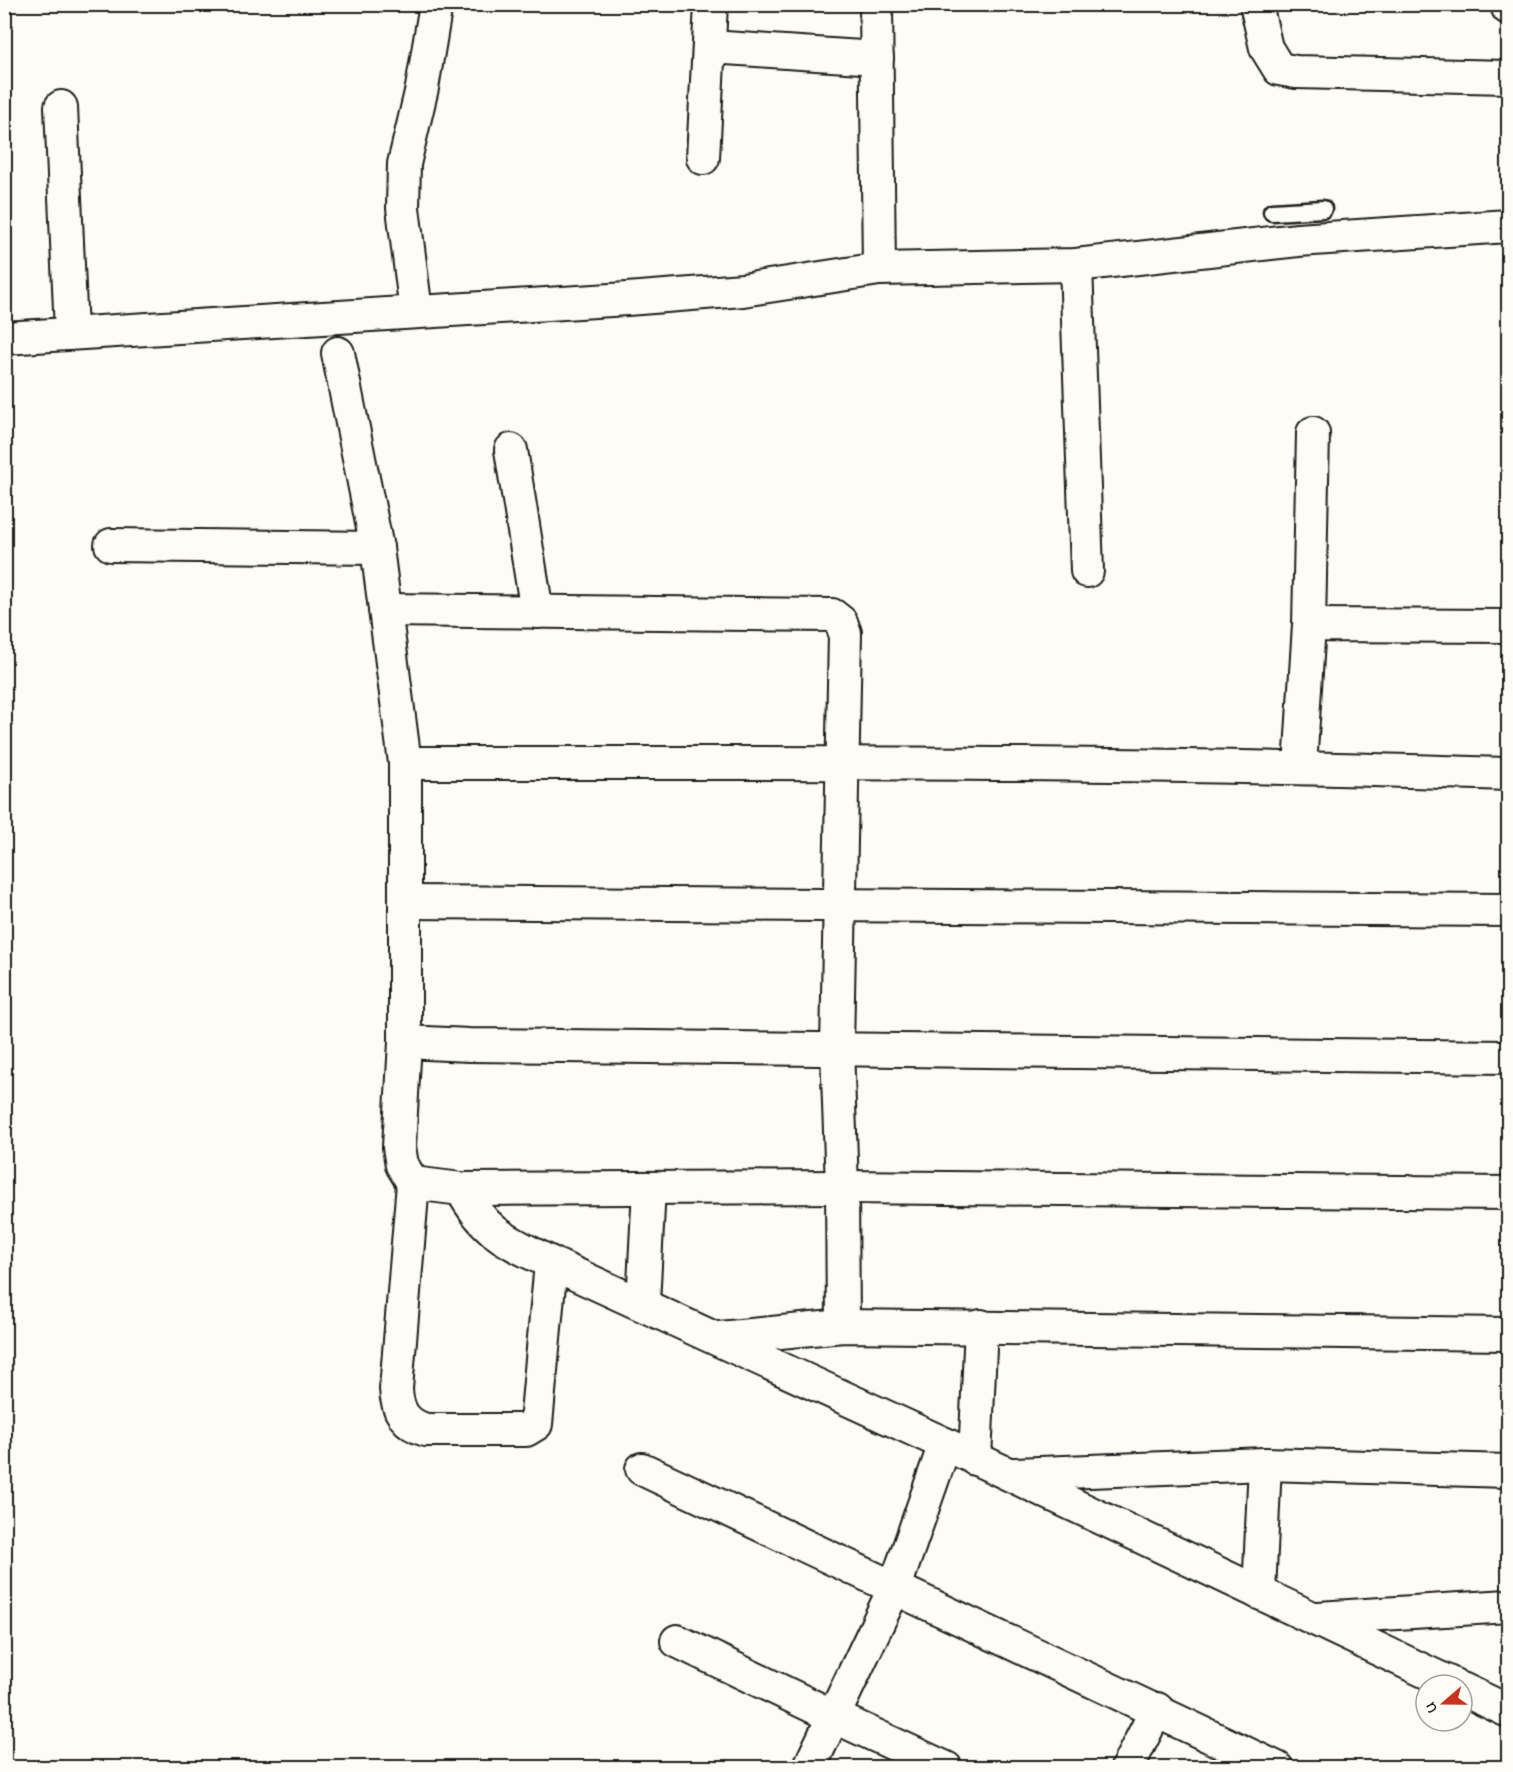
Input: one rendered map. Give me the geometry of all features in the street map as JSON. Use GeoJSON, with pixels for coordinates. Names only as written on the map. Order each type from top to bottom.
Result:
{"type":"FeatureCollection","features":[{"type":"Feature","properties":{"kind":"street"},"geometry":{"type":"LineString","coordinates":[[416,312],[403,208],[404,164],[422,88],[436,4]]}},
{"type":"Feature","properties":{"kind":"street"},"geometry":{"type":"LineString","coordinates":[[703,158],[711,4]]}},
{"type":"Feature","properties":{"kind":"street"},"geometry":{"type":"LineString","coordinates":[[876,4],[879,268]]}},
{"type":"Feature","properties":{"kind":"street"},"geometry":{"type":"LineString","coordinates":[[1256,4],[1266,48],[1279,69],[1296,72],[1509,77]]}},
{"type":"Feature","properties":{"kind":"street"},"geometry":{"type":"LineString","coordinates":[[710,47],[878,58]]}},
{"type":"Feature","properties":{"kind":"street"},"geometry":{"type":"LineString","coordinates":[[61,107],[71,332]]}},
{"type":"Feature","properties":{"kind":"street"},"geometry":{"type":"LineString","coordinates":[[4,338],[743,290],[879,268],[1076,265],[1298,225],[1509,226]]}},
{"type":"Feature","properties":{"kind":"street"},"geometry":{"type":"LineString","coordinates":[[1076,265],[1087,571]]}},
{"type":"Feature","properties":{"kind":"street"},"geometry":{"type":"LineString","coordinates":[[338,353],[377,548],[405,763],[407,902],[405,1042],[399,1147],[402,1165],[413,1183],[396,1389],[396,1400],[403,1418],[415,1427],[426,1430],[526,1430],[536,1424],[551,1263]]}},
{"type":"Feature","properties":{"kind":"street"},"geometry":{"type":"LineString","coordinates":[[1300,767],[1309,625],[1313,433]]}},
{"type":"Feature","properties":{"kind":"street"},"geometry":{"type":"LineString","coordinates":[[511,450],[537,612]]}},
{"type":"Feature","properties":{"kind":"street"},"geometry":{"type":"LineString","coordinates":[[111,544],[377,548]]}},
{"type":"Feature","properties":{"kind":"street"},"geometry":{"type":"LineString","coordinates":[[385,610],[832,615],[841,622],[845,633],[844,763],[837,1048],[842,1187],[843,1326]]}},
{"type":"Feature","properties":{"kind":"street"},"geometry":{"type":"LineString","coordinates":[[1309,625],[1509,626]]}},
{"type":"Feature","properties":{"kind":"street"},"geometry":{"type":"LineString","coordinates":[[405,763],[844,763],[1300,767],[1509,774]]}},
{"type":"Feature","properties":{"kind":"street"},"geometry":{"type":"LineString","coordinates":[[407,902],[1509,910]]}},
{"type":"Feature","properties":{"kind":"street"},"geometry":{"type":"LineString","coordinates":[[405,1042],[469,1046],[837,1048],[1509,1057]]}},
{"type":"Feature","properties":{"kind":"street"},"geometry":{"type":"LineString","coordinates":[[413,1183],[461,1189],[842,1187],[1509,1193]]}},
{"type":"Feature","properties":{"kind":"street"},"geometry":{"type":"LineString","coordinates":[[643,1305],[649,1188]]}},
{"type":"Feature","properties":{"kind":"street"},"geometry":{"type":"LineString","coordinates":[[461,1189],[476,1215],[493,1232],[551,1263],[945,1444],[1429,1673]]}},
{"type":"Feature","properties":{"kind":"street"},"geometry":{"type":"LineString","coordinates":[[718,1338],[843,1326],[1509,1334]]}},
{"type":"Feature","properties":{"kind":"street"},"geometry":{"type":"LineString","coordinates":[[975,1459],[981,1326]]}},
{"type":"Feature","properties":{"kind":"street"},"geometry":{"type":"LineString","coordinates":[[809,1767],[895,1587],[945,1444]]}},
{"type":"Feature","properties":{"kind":"street"},"geometry":{"type":"LineString","coordinates":[[1009,1474],[1265,1464],[1509,1472]]}},
{"type":"Feature","properties":{"kind":"street"},"geometry":{"type":"LineString","coordinates":[[1259,1593],[1265,1464]]}},
{"type":"Feature","properties":{"kind":"street"},"geometry":{"type":"LineString","coordinates":[[642,1469],[1277,1767]]}},
{"type":"Feature","properties":{"kind":"street"},"geometry":{"type":"LineString","coordinates":[[1314,1618],[1509,1606]]}},
{"type":"Feature","properties":{"kind":"street"},"geometry":{"type":"LineString","coordinates":[[677,1641],[946,1767]]}},
{"type":"Feature","properties":{"kind":"street"},"geometry":{"type":"LineString","coordinates":[[1474,1695],[1509,1711]]}},
{"type":"Feature","properties":{"kind":"street"},"geometry":{"type":"LineString","coordinates":[[1127,1767],[1157,1709]]}},
{"type":"Feature","properties":{"kind":"lane"},"geometry":{"type":"LineString","coordinates":[[1272,212],[1298,225],[1323,209]]}}]}
